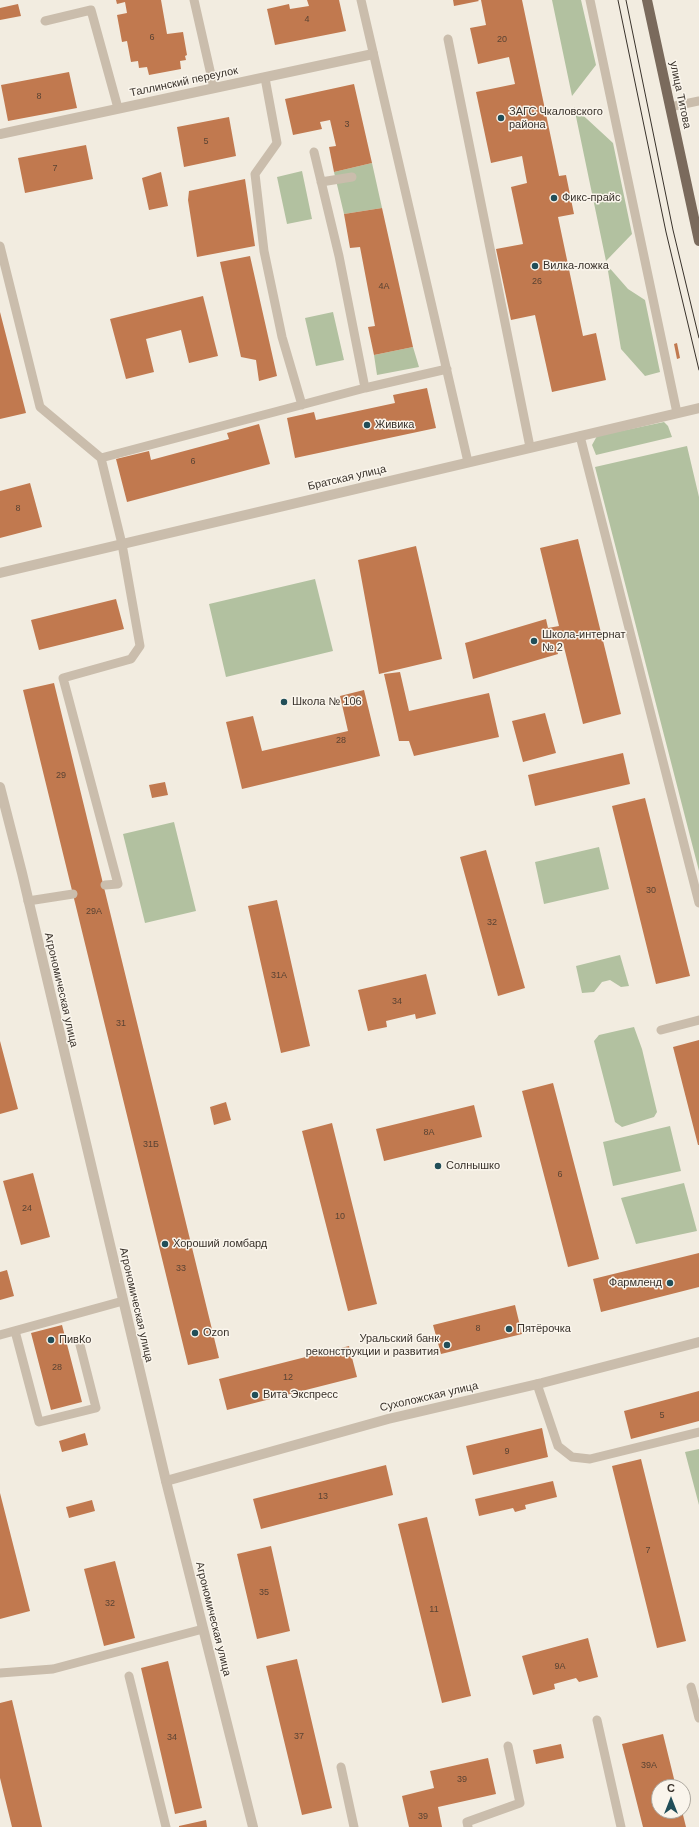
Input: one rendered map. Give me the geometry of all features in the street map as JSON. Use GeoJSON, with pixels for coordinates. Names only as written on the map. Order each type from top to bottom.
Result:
{"type":"FeatureCollection","features":[{"type":"Feature","properties":{"kind":"main road","name":"улица Титова"},"geometry":{"type":"LineString","coordinates":[[647,0],[699,241]]}},
{"type":"Feature","properties":{"kind":"street","name":"Таллинский переулок"},"geometry":{"type":"LineString","coordinates":[[0,134],[373,54]]}},
{"type":"Feature","properties":{"kind":"street","name":"Братская улица"},"geometry":{"type":"LineString","coordinates":[[0,573],[699,408]]}},
{"type":"Feature","properties":{"kind":"street","name":"Агрономическая улица"},"geometry":{"type":"LineString","coordinates":[[0,787],[1,798],[28,901],[202,1629],[253,1827]]}},
{"type":"Feature","properties":{"kind":"street","name":"Сухоложская улица"},"geometry":{"type":"LineString","coordinates":[[166,1481],[388,1419],[537,1384],[699,1342]]}},
{"type":"Feature","properties":{"kind":"lane"},"geometry":{"type":"LineString","coordinates":[[194,0],[214,88]]}},
{"type":"Feature","properties":{"kind":"lane"},"geometry":{"type":"LineString","coordinates":[[361,0],[468,462]]}},
{"type":"Feature","properties":{"kind":"lane"},"geometry":{"type":"LineString","coordinates":[[590,0],[677,413]]}},
{"type":"Feature","properties":{"kind":"lane"},"geometry":{"type":"LineString","coordinates":[[45,21],[91,10],[118,108]]}},
{"type":"Feature","properties":{"kind":"lane"},"geometry":{"type":"LineString","coordinates":[[448,39],[530,447]]}},
{"type":"Feature","properties":{"kind":"lane"},"geometry":{"type":"LineString","coordinates":[[265,78],[277,143],[255,174],[264,251],[282,337],[302,405]]}},
{"type":"Feature","properties":{"kind":"lane"},"geometry":{"type":"LineString","coordinates":[[670,107],[699,101]]}},
{"type":"Feature","properties":{"kind":"lane"},"geometry":{"type":"LineString","coordinates":[[314,152],[339,256],[365,388]]}},
{"type":"Feature","properties":{"kind":"lane"},"geometry":{"type":"LineString","coordinates":[[321,182],[352,177]]}},
{"type":"Feature","properties":{"kind":"lane"},"geometry":{"type":"LineString","coordinates":[[0,246],[40,407],[101,458],[122,544],[140,646],[131,659],[63,678],[118,884],[105,885]]}},
{"type":"Feature","properties":{"kind":"lane"},"geometry":{"type":"LineString","coordinates":[[101,458],[365,388],[447,369]]}},
{"type":"Feature","properties":{"kind":"lane"},"geometry":{"type":"LineString","coordinates":[[580,436],[699,902]]}},
{"type":"Feature","properties":{"kind":"lane"},"geometry":{"type":"LineString","coordinates":[[28,901],[73,894]]}},
{"type":"Feature","properties":{"kind":"lane"},"geometry":{"type":"LineString","coordinates":[[661,1030],[699,1020]]}},
{"type":"Feature","properties":{"kind":"lane"},"geometry":{"type":"LineString","coordinates":[[0,1335],[123,1300]]}},
{"type":"Feature","properties":{"kind":"lane"},"geometry":{"type":"LineString","coordinates":[[15,1331],[39,1422],[96,1408],[80,1345]]}},
{"type":"Feature","properties":{"kind":"lane"},"geometry":{"type":"LineString","coordinates":[[537,1384],[558,1446],[572,1458],[590,1459],[699,1432]]}},
{"type":"Feature","properties":{"kind":"lane"},"geometry":{"type":"LineString","coordinates":[[0,1673],[53,1669],[202,1629]]}},
{"type":"Feature","properties":{"kind":"lane"},"geometry":{"type":"LineString","coordinates":[[129,1676],[166,1827]]}},
{"type":"Feature","properties":{"kind":"lane"},"geometry":{"type":"LineString","coordinates":[[691,1687],[699,1718]]}},
{"type":"Feature","properties":{"kind":"lane"},"geometry":{"type":"LineString","coordinates":[[597,1720],[621,1827]]}},
{"type":"Feature","properties":{"kind":"lane"},"geometry":{"type":"LineString","coordinates":[[468,1827],[467,1822],[520,1803],[508,1746]]}},
{"type":"Feature","properties":{"kind":"lane"},"geometry":{"type":"LineString","coordinates":[[341,1767],[354,1827]]}},
{"type":"Feature","properties":{"kind":"green space"},"geometry":{"type":"Polygon","coordinates":[[[552,0],[581,0],[596,65],[572,96],[552,0]]]}},
{"type":"Feature","properties":{"kind":"green space"},"geometry":{"type":"Polygon","coordinates":[[[574,107],[613,143],[632,234],[606,261],[574,107]]]}},
{"type":"Feature","properties":{"kind":"green space"},"geometry":{"type":"Polygon","coordinates":[[[372,163],[382,208],[344,214],[334,172],[372,163]]]}},
{"type":"Feature","properties":{"kind":"green space"},"geometry":{"type":"Polygon","coordinates":[[[302,171],[312,219],[287,224],[277,177],[302,171]]]}},
{"type":"Feature","properties":{"kind":"green space"},"geometry":{"type":"Polygon","coordinates":[[[607,265],[628,289],[645,300],[660,372],[645,376],[621,349],[607,265]]]}},
{"type":"Feature","properties":{"kind":"green space"},"geometry":{"type":"Polygon","coordinates":[[[333,312],[344,360],[316,366],[305,318],[333,312]]]}},
{"type":"Feature","properties":{"kind":"green space"},"geometry":{"type":"Polygon","coordinates":[[[413,347],[419,367],[377,375],[374,355],[413,347]]]}},
{"type":"Feature","properties":{"kind":"green space"},"geometry":{"type":"Polygon","coordinates":[[[664,422],[668,426],[672,437],[596,455],[592,445],[597,436],[664,422]]]}},
{"type":"Feature","properties":{"kind":"green space"},"geometry":{"type":"Polygon","coordinates":[[[687,446],[699,497],[699,871],[595,467],[687,446]]]}},
{"type":"Feature","properties":{"kind":"green space"},"geometry":{"type":"Polygon","coordinates":[[[315,579],[333,651],[226,677],[209,604],[315,579]]]}},
{"type":"Feature","properties":{"kind":"green space"},"geometry":{"type":"Polygon","coordinates":[[[174,822],[196,911],[145,923],[123,834],[174,822]]]}},
{"type":"Feature","properties":{"kind":"green space"},"geometry":{"type":"Polygon","coordinates":[[[599,847],[609,889],[544,904],[535,862],[599,847]]]}},
{"type":"Feature","properties":{"kind":"green space"},"geometry":{"type":"Polygon","coordinates":[[[620,955],[629,986],[621,987],[610,980],[602,982],[594,992],[582,993],[576,966],[620,955]]]}},
{"type":"Feature","properties":{"kind":"green space"},"geometry":{"type":"Polygon","coordinates":[[[634,1027],[642,1049],[657,1112],[654,1117],[622,1127],[615,1122],[594,1041],[599,1035],[634,1027]]]}},
{"type":"Feature","properties":{"kind":"green space"},"geometry":{"type":"Polygon","coordinates":[[[670,1126],[681,1171],[613,1186],[603,1142],[670,1126]]]}},
{"type":"Feature","properties":{"kind":"green space"},"geometry":{"type":"Polygon","coordinates":[[[684,1183],[697,1231],[636,1244],[621,1198],[684,1183]]]}},
{"type":"Feature","properties":{"kind":"green space"},"geometry":{"type":"Polygon","coordinates":[[[699,1449],[699,1505],[685,1452],[699,1449]]]}},
{"type":"Feature","properties":{"kind":"building"},"geometry":{"type":"Polygon","coordinates":[[[116,0],[161,0],[167,34],[183,32],[187,55],[185,56],[186,60],[180,61],[181,69],[149,75],[147,67],[139,68],[138,61],[131,62],[127,41],[122,42],[117,15],[127,13],[125,2],[117,4],[116,0]]]}},
{"type":"Feature","properties":{"kind":"building"},"geometry":{"type":"Polygon","coordinates":[[[307,0],[339,0],[346,31],[275,45],[267,9],[289,4],[290,9],[309,6],[307,0]]]}},
{"type":"Feature","properties":{"kind":"building"},"geometry":{"type":"Polygon","coordinates":[[[453,0],[478,0],[479,1],[454,6],[453,0]]]}},
{"type":"Feature","properties":{"kind":"building"},"geometry":{"type":"Polygon","coordinates":[[[481,0],[522,0],[559,176],[566,175],[574,214],[558,217],[583,336],[596,333],[606,380],[552,392],[535,315],[511,320],[496,249],[523,244],[511,187],[527,183],[522,156],[491,163],[476,92],[515,84],[509,57],[478,64],[470,28],[486,25],[481,0]]]}},
{"type":"Feature","properties":{"kind":"building"},"geometry":{"type":"Polygon","coordinates":[[[18,4],[21,16],[0,20],[0,8],[18,4]]]}},
{"type":"Feature","properties":{"kind":"building"},"geometry":{"type":"Polygon","coordinates":[[[69,72],[77,108],[8,121],[1,85],[69,72]]]}},
{"type":"Feature","properties":{"kind":"building"},"geometry":{"type":"Polygon","coordinates":[[[354,84],[372,163],[334,172],[329,147],[336,146],[330,120],[320,122],[322,129],[293,135],[285,99],[354,84]]]}},
{"type":"Feature","properties":{"kind":"building"},"geometry":{"type":"Polygon","coordinates":[[[229,117],[236,156],[184,167],[177,127],[229,117]]]}},
{"type":"Feature","properties":{"kind":"building"},"geometry":{"type":"Polygon","coordinates":[[[86,145],[93,179],[25,193],[18,158],[86,145]]]}},
{"type":"Feature","properties":{"kind":"building"},"geometry":{"type":"Polygon","coordinates":[[[161,172],[168,206],[149,210],[142,178],[161,172]]]}},
{"type":"Feature","properties":{"kind":"building"},"geometry":{"type":"Polygon","coordinates":[[[245,179],[255,246],[197,257],[188,200],[189,191],[245,179]]]}},
{"type":"Feature","properties":{"kind":"building"},"geometry":{"type":"Polygon","coordinates":[[[382,208],[413,347],[374,355],[368,327],[375,326],[360,247],[350,248],[344,214],[382,208]]]}},
{"type":"Feature","properties":{"kind":"building"},"geometry":{"type":"Polygon","coordinates":[[[250,256],[277,376],[259,381],[256,360],[241,357],[220,262],[250,256]]]}},
{"type":"Feature","properties":{"kind":"building"},"geometry":{"type":"Polygon","coordinates":[[[203,296],[218,356],[189,363],[181,330],[146,339],[154,372],[126,379],[110,319],[203,296]]]}},
{"type":"Feature","properties":{"kind":"building"},"geometry":{"type":"Polygon","coordinates":[[[0,312],[26,413],[0,419],[0,312]]]}},
{"type":"Feature","properties":{"kind":"building"},"geometry":{"type":"Polygon","coordinates":[[[677,343],[680,358],[677,359],[674,344],[677,343]]]}},
{"type":"Feature","properties":{"kind":"building"},"geometry":{"type":"Polygon","coordinates":[[[427,388],[436,428],[295,458],[287,418],[314,412],[316,420],[395,403],[393,395],[427,388]]]}},
{"type":"Feature","properties":{"kind":"building"},"geometry":{"type":"Polygon","coordinates":[[[259,424],[270,464],[127,502],[116,459],[149,451],[151,460],[229,439],[227,433],[259,424]]]}},
{"type":"Feature","properties":{"kind":"building"},"geometry":{"type":"Polygon","coordinates":[[[30,483],[42,527],[0,538],[0,491],[30,483]]]}},
{"type":"Feature","properties":{"kind":"building"},"geometry":{"type":"Polygon","coordinates":[[[578,539],[621,714],[583,724],[563,643],[556,645],[558,654],[473,679],[465,643],[546,619],[548,628],[559,626],[540,548],[578,539]]]}},
{"type":"Feature","properties":{"kind":"building"},"geometry":{"type":"Polygon","coordinates":[[[416,546],[442,659],[379,674],[358,560],[416,546]]]}},
{"type":"Feature","properties":{"kind":"building"},"geometry":{"type":"Polygon","coordinates":[[[116,599],[124,629],[39,650],[31,620],[116,599]]]}},
{"type":"Feature","properties":{"kind":"building"},"geometry":{"type":"Polygon","coordinates":[[[400,672],[409,711],[489,693],[499,737],[414,756],[409,741],[399,741],[384,674],[400,672]]]}},
{"type":"Feature","properties":{"kind":"building"},"geometry":{"type":"Polygon","coordinates":[[[54,683],[219,1358],[188,1365],[23,690],[54,683]]]}},
{"type":"Feature","properties":{"kind":"building"},"geometry":{"type":"Polygon","coordinates":[[[364,690],[380,756],[242,789],[226,722],[253,716],[262,751],[348,731],[340,696],[364,690]]]}},
{"type":"Feature","properties":{"kind":"building"},"geometry":{"type":"Polygon","coordinates":[[[545,713],[556,753],[523,762],[512,721],[545,713]]]}},
{"type":"Feature","properties":{"kind":"building"},"geometry":{"type":"Polygon","coordinates":[[[623,753],[630,784],[535,806],[528,775],[623,753]]]}},
{"type":"Feature","properties":{"kind":"building"},"geometry":{"type":"Polygon","coordinates":[[[165,782],[168,795],[152,798],[149,785],[165,782]]]}},
{"type":"Feature","properties":{"kind":"building"},"geometry":{"type":"Polygon","coordinates":[[[645,798],[690,976],[656,984],[612,806],[645,798]]]}},
{"type":"Feature","properties":{"kind":"building"},"geometry":{"type":"Polygon","coordinates":[[[486,850],[525,988],[498,996],[460,857],[486,850]]]}},
{"type":"Feature","properties":{"kind":"building"},"geometry":{"type":"Polygon","coordinates":[[[277,900],[310,1046],[281,1053],[248,906],[277,900]]]}},
{"type":"Feature","properties":{"kind":"building"},"geometry":{"type":"Polygon","coordinates":[[[426,974],[436,1014],[416,1019],[415,1014],[386,1021],[387,1027],[368,1031],[358,990],[426,974]]]}},
{"type":"Feature","properties":{"kind":"building"},"geometry":{"type":"Polygon","coordinates":[[[699,1040],[699,1145],[698,1145],[673,1047],[699,1040]]]}},
{"type":"Feature","properties":{"kind":"building"},"geometry":{"type":"Polygon","coordinates":[[[0,1041],[18,1109],[0,1114],[0,1041]]]}},
{"type":"Feature","properties":{"kind":"building"},"geometry":{"type":"Polygon","coordinates":[[[553,1083],[599,1259],[568,1267],[522,1091],[553,1083]]]}},
{"type":"Feature","properties":{"kind":"building"},"geometry":{"type":"Polygon","coordinates":[[[226,1102],[231,1120],[214,1125],[210,1107],[226,1102]]]}},
{"type":"Feature","properties":{"kind":"building"},"geometry":{"type":"Polygon","coordinates":[[[474,1105],[482,1137],[384,1161],[376,1129],[474,1105]]]}},
{"type":"Feature","properties":{"kind":"building"},"geometry":{"type":"Polygon","coordinates":[[[332,1123],[377,1304],[348,1311],[302,1131],[332,1123]]]}},
{"type":"Feature","properties":{"kind":"building"},"geometry":{"type":"Polygon","coordinates":[[[33,1173],[50,1237],[21,1245],[3,1181],[33,1173]]]}},
{"type":"Feature","properties":{"kind":"building"},"geometry":{"type":"Polygon","coordinates":[[[699,1253],[699,1287],[601,1312],[593,1279],[699,1253]]]}},
{"type":"Feature","properties":{"kind":"building"},"geometry":{"type":"Polygon","coordinates":[[[7,1270],[14,1296],[0,1300],[0,1272],[7,1270]]]}},
{"type":"Feature","properties":{"kind":"building"},"geometry":{"type":"Polygon","coordinates":[[[515,1305],[522,1334],[441,1354],[433,1325],[515,1305]]]}},
{"type":"Feature","properties":{"kind":"building"},"geometry":{"type":"Polygon","coordinates":[[[62,1325],[82,1402],[51,1410],[31,1333],[62,1325]]]}},
{"type":"Feature","properties":{"kind":"building"},"geometry":{"type":"Polygon","coordinates":[[[349,1346],[357,1377],[227,1410],[219,1379],[349,1346]]]}},
{"type":"Feature","properties":{"kind":"building"},"geometry":{"type":"Polygon","coordinates":[[[699,1391],[699,1421],[631,1439],[624,1411],[699,1391]]]}},
{"type":"Feature","properties":{"kind":"building"},"geometry":{"type":"Polygon","coordinates":[[[542,1428],[548,1457],[473,1475],[466,1446],[542,1428]]]}},
{"type":"Feature","properties":{"kind":"building"},"geometry":{"type":"Polygon","coordinates":[[[85,1433],[88,1445],[62,1452],[59,1441],[85,1433]]]}},
{"type":"Feature","properties":{"kind":"building"},"geometry":{"type":"Polygon","coordinates":[[[641,1459],[686,1641],[657,1648],[612,1466],[641,1459]]]}},
{"type":"Feature","properties":{"kind":"building"},"geometry":{"type":"Polygon","coordinates":[[[386,1465],[393,1495],[261,1529],[253,1499],[386,1465]]]}},
{"type":"Feature","properties":{"kind":"building"},"geometry":{"type":"Polygon","coordinates":[[[553,1481],[557,1497],[525,1505],[526,1509],[515,1512],[513,1508],[479,1516],[475,1499],[553,1481]]]}},
{"type":"Feature","properties":{"kind":"building"},"geometry":{"type":"Polygon","coordinates":[[[0,1493],[30,1611],[0,1619],[0,1493]]]}},
{"type":"Feature","properties":{"kind":"building"},"geometry":{"type":"Polygon","coordinates":[[[92,1500],[95,1511],[69,1518],[66,1507],[92,1500]]]}},
{"type":"Feature","properties":{"kind":"building"},"geometry":{"type":"Polygon","coordinates":[[[427,1517],[471,1696],[442,1703],[398,1524],[427,1517]]]}},
{"type":"Feature","properties":{"kind":"building"},"geometry":{"type":"Polygon","coordinates":[[[271,1546],[290,1631],[257,1639],[237,1554],[271,1546]]]}},
{"type":"Feature","properties":{"kind":"building"},"geometry":{"type":"Polygon","coordinates":[[[115,1561],[135,1638],[104,1646],[84,1569],[115,1561]]]}},
{"type":"Feature","properties":{"kind":"building"},"geometry":{"type":"Polygon","coordinates":[[[588,1638],[598,1677],[579,1682],[576,1678],[554,1684],[555,1689],[533,1695],[522,1656],[588,1638]]]}},
{"type":"Feature","properties":{"kind":"building"},"geometry":{"type":"Polygon","coordinates":[[[297,1659],[332,1808],[302,1815],[266,1666],[297,1659]]]}},
{"type":"Feature","properties":{"kind":"building"},"geometry":{"type":"Polygon","coordinates":[[[168,1661],[202,1808],[175,1814],[141,1668],[168,1661]]]}},
{"type":"Feature","properties":{"kind":"building"},"geometry":{"type":"Polygon","coordinates":[[[12,1700],[42,1827],[12,1827],[0,1778],[0,1703],[12,1700]]]}},
{"type":"Feature","properties":{"kind":"building"},"geometry":{"type":"Polygon","coordinates":[[[663,1734],[674,1779],[651,1779],[651,1819],[684,1819],[686,1827],[643,1827],[622,1744],[663,1734]]]}},
{"type":"Feature","properties":{"kind":"building"},"geometry":{"type":"Polygon","coordinates":[[[561,1744],[564,1758],[536,1764],[533,1750],[561,1744]]]}},
{"type":"Feature","properties":{"kind":"building"},"geometry":{"type":"Polygon","coordinates":[[[488,1758],[496,1794],[438,1807],[442,1827],[409,1827],[402,1796],[434,1788],[430,1771],[488,1758]]]}},
{"type":"Feature","properties":{"kind":"building"},"geometry":{"type":"Polygon","coordinates":[[[206,1820],[207,1827],[179,1827],[179,1826],[206,1820]]]}},
{"type":"Feature","properties":{"kind":"tram line"},"geometry":{"type":"LineString","coordinates":[[618,0],[666,232],[699,370]]}},
{"type":"Feature","properties":{"kind":"tram line"},"geometry":{"type":"LineString","coordinates":[[626,0],[673,230],[699,338]]}},
{"type":"Feature","properties":{"kind":"place","name":"ЗАГС Чкаловского района"},"geometry":{"type":"Point","coordinates":[501,118]}},
{"type":"Feature","properties":{"kind":"place","name":"Фикс-прайс"},"geometry":{"type":"Point","coordinates":[554,198]}},
{"type":"Feature","properties":{"kind":"place","name":"Вилка-ложка"},"geometry":{"type":"Point","coordinates":[535,266]}},
{"type":"Feature","properties":{"kind":"place","name":"Живика"},"geometry":{"type":"Point","coordinates":[367,425]}},
{"type":"Feature","properties":{"kind":"place","name":"Школа-интернат № 2"},"geometry":{"type":"Point","coordinates":[534,641]}},
{"type":"Feature","properties":{"kind":"place","name":"Школа № 106"},"geometry":{"type":"Point","coordinates":[284,702]}},
{"type":"Feature","properties":{"kind":"place","name":"Солнышко"},"geometry":{"type":"Point","coordinates":[438,1166]}},
{"type":"Feature","properties":{"kind":"place","name":"Хороший ломбард"},"geometry":{"type":"Point","coordinates":[165,1244]}},
{"type":"Feature","properties":{"kind":"place","name":"Фармленд"},"geometry":{"type":"Point","coordinates":[670,1283]}},
{"type":"Feature","properties":{"kind":"place","name":"Пятёрочка"},"geometry":{"type":"Point","coordinates":[509,1329]}},
{"type":"Feature","properties":{"kind":"place","name":"Ozon"},"geometry":{"type":"Point","coordinates":[195,1333]}},
{"type":"Feature","properties":{"kind":"place","name":"ПивКо"},"geometry":{"type":"Point","coordinates":[51,1340]}},
{"type":"Feature","properties":{"kind":"place","name":"Уральский банк реконструкции и развития"},"geometry":{"type":"Point","coordinates":[447,1345]}},
{"type":"Feature","properties":{"kind":"place","name":"Вита Экспресс"},"geometry":{"type":"Point","coordinates":[255,1395]}}]}
